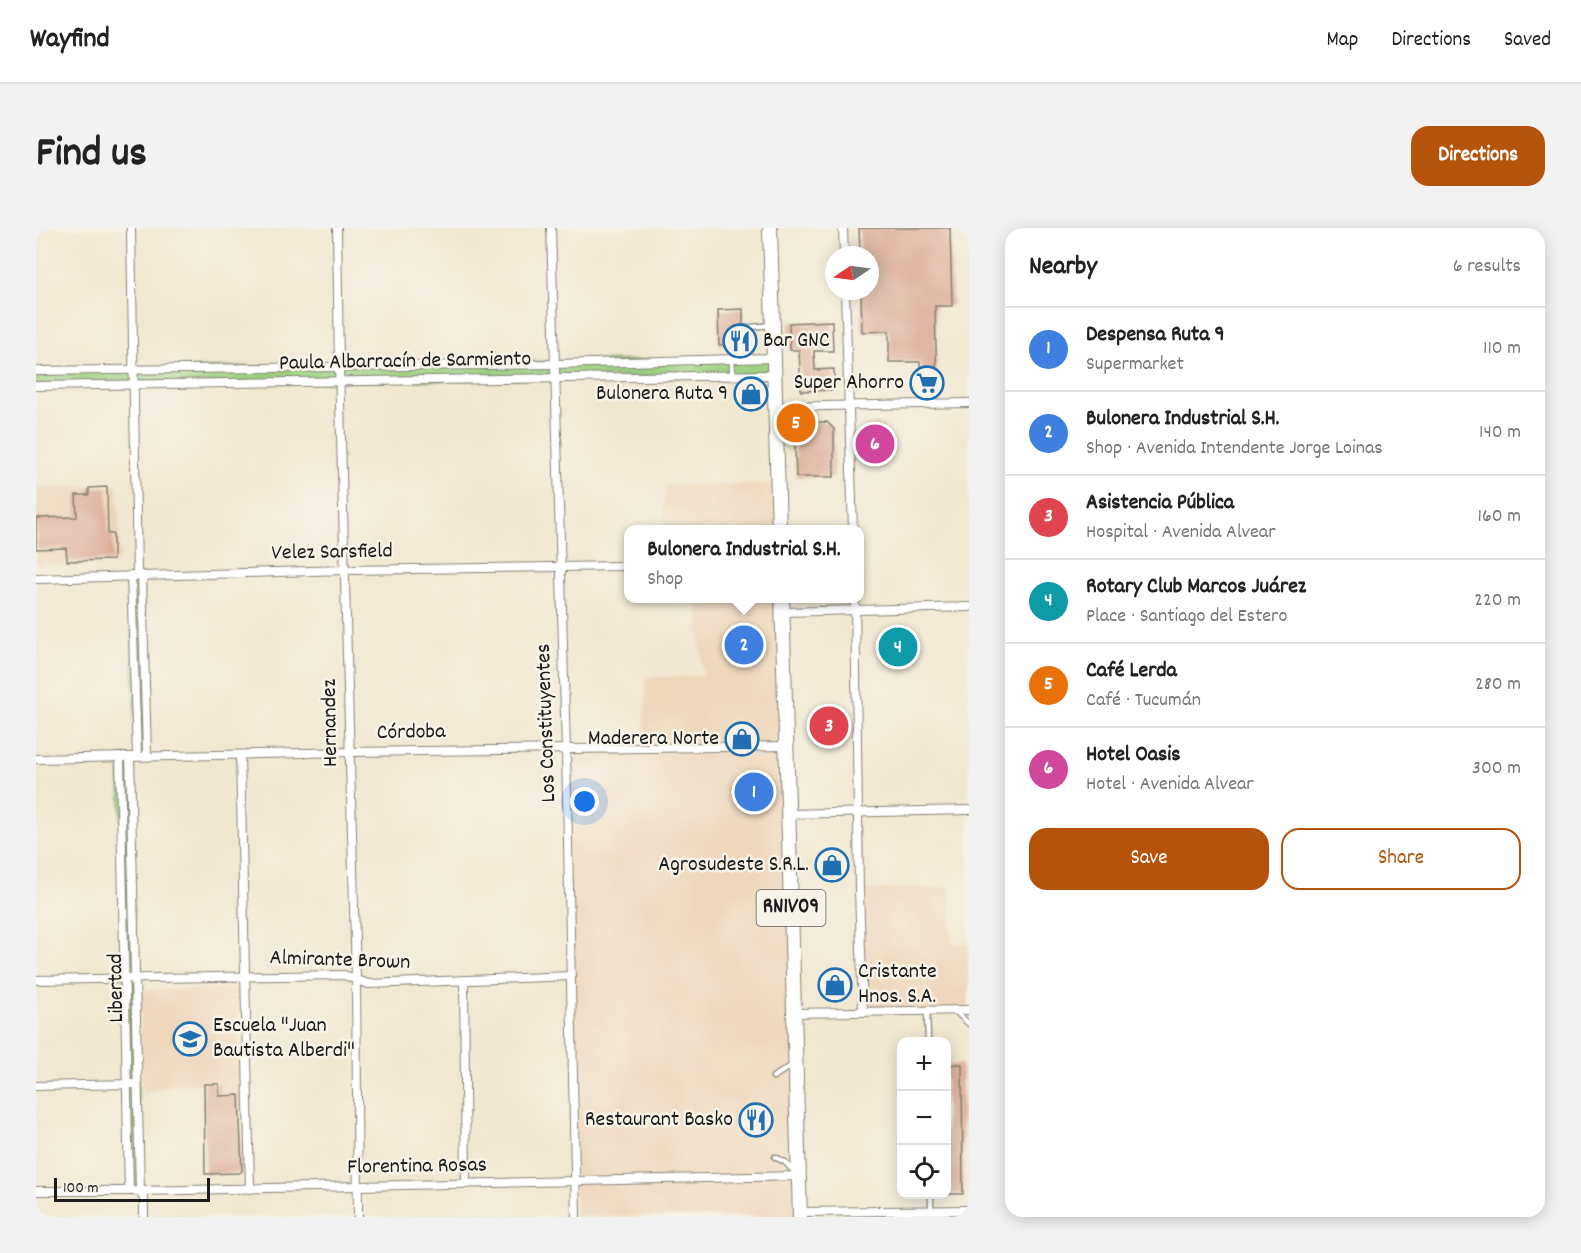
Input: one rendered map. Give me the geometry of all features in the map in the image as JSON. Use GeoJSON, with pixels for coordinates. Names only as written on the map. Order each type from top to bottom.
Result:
{"type":"FeatureCollection","features":[{"type":"Feature","properties":{"kind":"main road"},"geometry":{"type":"LineString","coordinates":[[770,228],[779,525]]}},
{"type":"Feature","properties":{"kind":"main road","name":"RN1V09"},"geometry":{"type":"LineString","coordinates":[[782,605],[800,1214]]}},
{"type":"Feature","properties":{"kind":"street","name":"Libertad"},"geometry":{"type":"LineString","coordinates":[[131,228],[137,575],[147,755]]}},
{"type":"Feature","properties":{"kind":"street","name":"Hernandez"},"geometry":{"type":"LineString","coordinates":[[337,228],[356,978],[358,1217]]}},
{"type":"Feature","properties":{"kind":"street","name":"Los Constituyentes"},"geometry":{"type":"LineString","coordinates":[[551,228],[566,749],[576,1217]]}},
{"type":"Feature","properties":{"kind":"street"},"geometry":{"type":"LineString","coordinates":[[843,228],[844,246]]}},
{"type":"Feature","properties":{"kind":"street"},"geometry":{"type":"LineString","coordinates":[[845,300],[853,525]]}},
{"type":"Feature","properties":{"kind":"street","name":"Paula Albarracín de Sarmiento"},"geometry":{"type":"LineString","coordinates":[[36,371],[555,364],[775,358]]}},
{"type":"Feature","properties":{"kind":"street","name":"Paula Albarracín de Sarmiento"},"geometry":{"type":"LineString","coordinates":[[36,386],[775,375]]}},
{"type":"Feature","properties":{"kind":"street"},"geometry":{"type":"LineString","coordinates":[[776,407],[969,403]]}},
{"type":"Feature","properties":{"kind":"street","name":"Velez Sarsfield"},"geometry":{"type":"LineString","coordinates":[[36,579],[346,570],[624,567]]}},
{"type":"Feature","properties":{"kind":"street","name":"Libertad"},"geometry":{"type":"LineString","coordinates":[[129,1191],[132,1084],[129,756],[137,575]]}},
{"type":"Feature","properties":{"kind":"street"},"geometry":{"type":"LineString","coordinates":[[855,603],[863,1012]]}},
{"type":"Feature","properties":{"kind":"street"},"geometry":{"type":"LineString","coordinates":[[782,605],[856,610],[969,607]]}},
{"type":"Feature","properties":{"kind":"street","name":"Córdoba"},"geometry":{"type":"LineString","coordinates":[[36,759],[147,755],[786,746]]}},
{"type":"Feature","properties":{"kind":"street"},"geometry":{"type":"LineString","coordinates":[[240,754],[250,1189]]}},
{"type":"Feature","properties":{"kind":"street"},"geometry":{"type":"LineString","coordinates":[[788,814],[969,810]]}},
{"type":"Feature","properties":{"kind":"street","name":"Almirante Brown"},"geometry":{"type":"LineString","coordinates":[[36,980],[344,975],[368,984],[571,976]]}},
{"type":"Feature","properties":{"kind":"street"},"geometry":{"type":"LineString","coordinates":[[464,980],[466,1184]]}},
{"type":"Feature","properties":{"kind":"street"},"geometry":{"type":"LineString","coordinates":[[795,1013],[969,1010]]}},
{"type":"Feature","properties":{"kind":"street","name":"Libertad"},"geometry":{"type":"LineString","coordinates":[[132,1084],[144,1217]]}},
{"type":"Feature","properties":{"kind":"street"},"geometry":{"type":"LineString","coordinates":[[36,1086],[132,1084]]}},
{"type":"Feature","properties":{"kind":"street","name":"Florentina Rosas"},"geometry":{"type":"LineString","coordinates":[[36,1191],[358,1187],[798,1176]]}},
{"type":"Feature","properties":{"kind":"street"},"geometry":{"type":"LineString","coordinates":[[800,1214],[969,1210]]}},
{"type":"Feature","properties":{"kind":"lane"},"geometry":{"type":"LineString","coordinates":[[743,328],[773,325]]}},
{"type":"Feature","properties":{"kind":"lane"},"geometry":{"type":"LineString","coordinates":[[732,344],[732,376]]}},
{"type":"Feature","properties":{"kind":"lane"},"geometry":{"type":"LineString","coordinates":[[927,1011],[928,1037]]}},
{"type":"Feature","properties":{"kind":"lane"},"geometry":{"type":"LineString","coordinates":[[955,1011],[969,1024]]}},
{"type":"Feature","properties":{"kind":"lane"},"geometry":{"type":"LineString","coordinates":[[773,1077],[796,1063]]}},
{"type":"Feature","properties":{"kind":"lane"},"geometry":{"type":"LineString","coordinates":[[775,1157],[785,1162],[798,1176]]}},
{"type":"Feature","properties":{"kind":"lane"},"geometry":{"type":"LineString","coordinates":[[931,1199],[931,1212]]}},
{"type":"Feature","properties":{"kind":"shaded area"},"geometry":{"type":"Polygon","coordinates":[[[779,483],[779,525],[663,525],[665,486],[779,483]]]}},
{"type":"Feature","properties":{"kind":"shaded area"},"geometry":{"type":"Polygon","coordinates":[[[118,485],[120,557],[115,564],[36,565],[36,488],[118,485]]]}},
{"type":"Feature","properties":{"kind":"shaded area"},"geometry":{"type":"Polygon","coordinates":[[[697,603],[782,603],[800,1217],[576,1217],[566,749],[643,748],[646,677],[703,676],[697,603]]]}},
{"type":"Feature","properties":{"kind":"shaded area"},"geometry":{"type":"Polygon","coordinates":[[[847,709],[848,741],[812,743],[810,711],[847,709]]]}},
{"type":"Feature","properties":{"kind":"shaded area"},"geometry":{"type":"Polygon","coordinates":[[[950,887],[952,944],[969,943],[969,1010],[863,1012],[859,890],[950,887]]]}},
{"type":"Feature","properties":{"kind":"shaded area","name":"Escuela \"Juan Bautista Alberdi\""},"geometry":{"type":"Polygon","coordinates":[[[237,988],[242,1171],[205,1174],[204,1084],[175,1084],[142,1095],[141,995],[146,990],[237,988]]]}},
{"type":"Feature","properties":{"kind":"green space"},"geometry":{"type":"Polygon","coordinates":[[[775,358],[775,375],[36,386],[36,371],[775,358]]]}},
{"type":"Feature","properties":{"kind":"green space"},"geometry":{"type":"Polygon","coordinates":[[[131,575],[142,575],[147,755],[137,756],[131,575]]]}},
{"type":"Feature","properties":{"kind":"green space"},"geometry":{"type":"Polygon","coordinates":[[[120,757],[130,757],[140,1191],[129,1191],[120,757]]]}},
{"type":"Feature","properties":{"kind":"building"},"geometry":{"type":"Polygon","coordinates":[[[859,228],[950,228],[952,306],[935,306],[937,390],[920,390],[920,362],[889,362],[889,331],[862,332],[861,300],[879,300],[879,246],[860,246],[859,228]]]}},
{"type":"Feature","properties":{"kind":"building"},"geometry":{"type":"Polygon","coordinates":[[[743,309],[743,323],[739,328],[744,332],[744,344],[736,344],[731,340],[728,344],[719,345],[718,310],[743,309]]]}},
{"type":"Feature","properties":{"kind":"building"},"geometry":{"type":"Polygon","coordinates":[[[832,321],[833,351],[814,351],[815,370],[834,369],[834,390],[801,391],[799,350],[790,350],[789,323],[832,321]]]}},
{"type":"Feature","properties":{"kind":"building"},"geometry":{"type":"Polygon","coordinates":[[[827,422],[834,429],[834,477],[796,477],[794,423],[827,422]]]}},
{"type":"Feature","properties":{"kind":"building"},"geometry":{"type":"Polygon","coordinates":[[[883,424],[884,460],[866,460],[865,429],[872,425],[883,424]]]}},
{"type":"Feature","properties":{"kind":"building"},"geometry":{"type":"Polygon","coordinates":[[[107,487],[108,534],[113,534],[113,560],[67,561],[66,548],[36,549],[36,518],[77,517],[76,495],[89,495],[89,488],[107,487]]]}},
{"type":"Feature","properties":{"kind":"building"},"geometry":{"type":"Polygon","coordinates":[[[891,637],[905,637],[906,656],[892,657],[891,637]]]}},
{"type":"Feature","properties":{"kind":"building"},"geometry":{"type":"Polygon","coordinates":[[[842,710],[843,740],[819,741],[818,711],[842,710]]]}},
{"type":"Feature","properties":{"kind":"building"},"geometry":{"type":"Polygon","coordinates":[[[962,1064],[963,1194],[951,1194],[951,1065],[962,1064]]]}},
{"type":"Feature","properties":{"kind":"building"},"geometry":{"type":"Polygon","coordinates":[[[204,1084],[219,1084],[219,1096],[239,1095],[242,1171],[239,1173],[205,1174],[204,1084]]]}},
{"type":"Feature","properties":{"kind":"place","name":"Bar GNC"},"geometry":{"type":"Point","coordinates":[740,341]}},
{"type":"Feature","properties":{"kind":"place","name":"Super Ahorro"},"geometry":{"type":"Point","coordinates":[927,383]}},
{"type":"Feature","properties":{"kind":"place","name":"Bulonera Ruta 9"},"geometry":{"type":"Point","coordinates":[751,394]}},
{"type":"Feature","properties":{"kind":"place","name":"Café Lerda"},"geometry":{"type":"Point","coordinates":[796,423]}},
{"type":"Feature","properties":{"kind":"place","name":"Hotel Oasis"},"geometry":{"type":"Point","coordinates":[875,444]}},
{"type":"Feature","properties":{"kind":"place","name":"Bulonera Industrial S.H."},"geometry":{"type":"Point","coordinates":[744,645]}},
{"type":"Feature","properties":{"kind":"place","name":"Rotary Club Marcos Juárez"},"geometry":{"type":"Point","coordinates":[898,647]}},
{"type":"Feature","properties":{"kind":"place","name":"Asistencia Pública"},"geometry":{"type":"Point","coordinates":[829,726]}},
{"type":"Feature","properties":{"kind":"place","name":"Maderera Norte"},"geometry":{"type":"Point","coordinates":[742,739]}},
{"type":"Feature","properties":{"kind":"place","name":"Despensa Ruta 9"},"geometry":{"type":"Point","coordinates":[754,792]}},
{"type":"Feature","properties":{"kind":"place","name":"Agrosudeste S.R.L."},"geometry":{"type":"Point","coordinates":[832,865]}},
{"type":"Feature","properties":{"kind":"place","name":"Cristante Hnos. S.A."},"geometry":{"type":"Point","coordinates":[835,985]}},
{"type":"Feature","properties":{"kind":"place","name":"Escuela \"Juan Bautista Alberdi\""},"geometry":{"type":"Point","coordinates":[190,1039]}},
{"type":"Feature","properties":{"kind":"place","name":"Restaurant Basko"},"geometry":{"type":"Point","coordinates":[756,1120]}}]}
